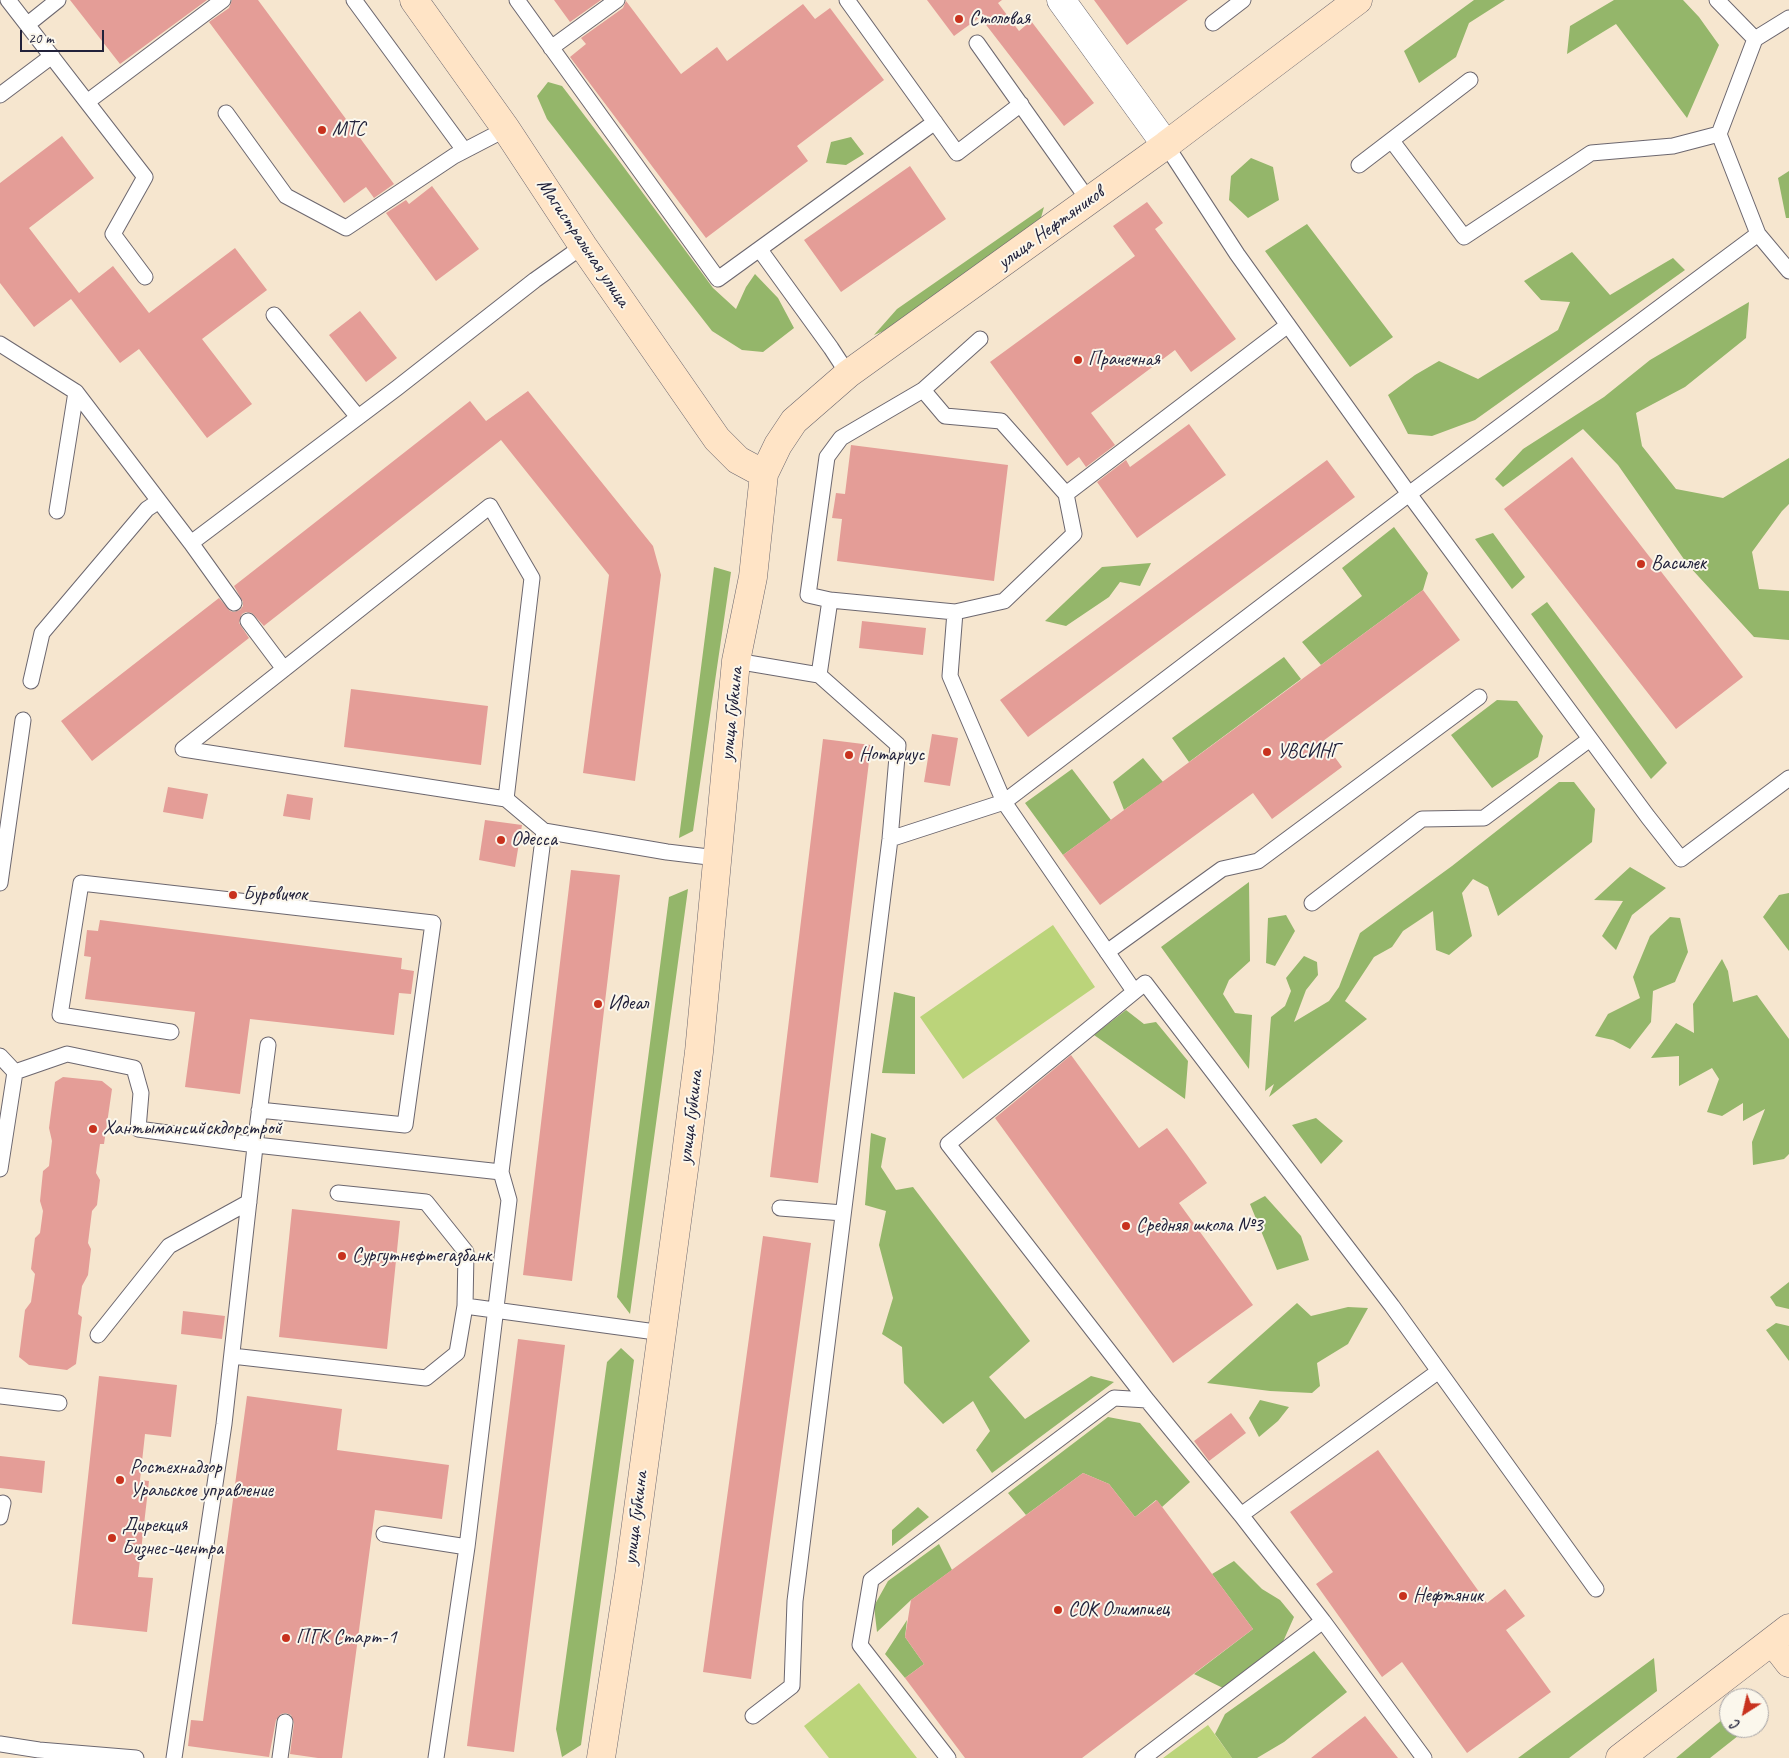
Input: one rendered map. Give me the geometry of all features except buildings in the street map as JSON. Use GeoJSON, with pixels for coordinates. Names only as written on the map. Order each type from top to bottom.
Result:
{"type":"FeatureCollection","features":[{"type":"Feature","properties":{"kind":"main road","name":"Магистральная улица"},"geometry":{"type":"LineString","coordinates":[[414,0],[506,129],[717,439],[738,460],[764,474]]}},
{"type":"Feature","properties":{"kind":"main road","name":"улица Нефтяников"},"geometry":{"type":"LineString","coordinates":[[764,474],[778,445],[794,422],[848,374],[1166,145],[1358,0]]}},
{"type":"Feature","properties":{"kind":"main road","name":"улица Губкина"},"geometry":{"type":"LineString","coordinates":[[601,1758],[663,1333],[699,1052],[736,662],[753,577],[764,474]]}},
{"type":"Feature","properties":{"kind":"main road"},"geometry":{"type":"LineString","coordinates":[[1620,1758],[1780,1635],[1789,1663]]}},
{"type":"Feature","properties":{"kind":"street"},"geometry":{"type":"LineString","coordinates":[[1061,0],[1166,145]]}},
{"type":"Feature","properties":{"kind":"lane"},"geometry":{"type":"LineString","coordinates":[[8,0],[145,177],[113,234],[145,277]]}},
{"type":"Feature","properties":{"kind":"lane"},"geometry":{"type":"LineString","coordinates":[[28,24],[58,0]]}},
{"type":"Feature","properties":{"kind":"lane"},"geometry":{"type":"LineString","coordinates":[[87,102],[223,0]]}},
{"type":"Feature","properties":{"kind":"lane"},"geometry":{"type":"LineString","coordinates":[[354,0],[464,150]]}},
{"type":"Feature","properties":{"kind":"lane"},"geometry":{"type":"LineString","coordinates":[[517,0],[718,279],[935,122]]}},
{"type":"Feature","properties":{"kind":"lane"},"geometry":{"type":"LineString","coordinates":[[552,48],[617,0]]}},
{"type":"Feature","properties":{"kind":"lane"},"geometry":{"type":"LineString","coordinates":[[846,0],[957,153],[1021,104]]}},
{"type":"Feature","properties":{"kind":"lane"},"geometry":{"type":"LineString","coordinates":[[1213,23],[1243,0]]}},
{"type":"Feature","properties":{"kind":"lane"},"geometry":{"type":"LineString","coordinates":[[1717,0],[1755,39]]}},
{"type":"Feature","properties":{"kind":"lane"},"geometry":{"type":"LineString","coordinates":[[1786,261],[1758,234],[1719,134],[1755,39],[1789,18]]}},
{"type":"Feature","properties":{"kind":"lane"},"geometry":{"type":"LineString","coordinates":[[977,43],[1089,201]]}},
{"type":"Feature","properties":{"kind":"lane"},"geometry":{"type":"LineString","coordinates":[[0,94],[52,56]]}},
{"type":"Feature","properties":{"kind":"lane"},"geometry":{"type":"LineString","coordinates":[[1359,165],[1470,80]]}},
{"type":"Feature","properties":{"kind":"lane"},"geometry":{"type":"LineString","coordinates":[[226,113],[286,196],[346,228],[464,150],[506,129]]}},
{"type":"Feature","properties":{"kind":"lane"},"geometry":{"type":"LineString","coordinates":[[1392,140],[1464,237],[1591,152],[1673,146],[1719,134]]}},
{"type":"Feature","properties":{"kind":"lane"},"geometry":{"type":"LineString","coordinates":[[1166,145],[1237,254],[1409,494],[1681,859],[1789,778]]}},
{"type":"Feature","properties":{"kind":"lane"},"geometry":{"type":"LineString","coordinates":[[890,839],[1004,802],[1409,494],[1758,234]]}},
{"type":"Feature","properties":{"kind":"lane"},"geometry":{"type":"LineString","coordinates":[[191,543],[535,280],[584,246]]}},
{"type":"Feature","properties":{"kind":"lane"},"geometry":{"type":"LineString","coordinates":[[760,250],[848,374]]}},
{"type":"Feature","properties":{"kind":"lane"},"geometry":{"type":"LineString","coordinates":[[274,315],[358,416]]}},
{"type":"Feature","properties":{"kind":"lane"},"geometry":{"type":"LineString","coordinates":[[1066,494],[1288,325]]}},
{"type":"Feature","properties":{"kind":"lane"},"geometry":{"type":"LineString","coordinates":[[923,390],[945,416],[1001,421],[1066,494],[1074,534],[1004,601],[955,612],[830,600],[808,595],[827,457],[841,438],[923,390],[980,339]]}},
{"type":"Feature","properties":{"kind":"lane"},"geometry":{"type":"LineString","coordinates":[[0,344],[76,392],[191,543],[234,604]]}},
{"type":"Feature","properties":{"kind":"lane"},"geometry":{"type":"LineString","coordinates":[[57,511],[76,392]]}},
{"type":"Feature","properties":{"kind":"lane"},"geometry":{"type":"LineString","coordinates":[[31,681],[42,633],[146,509],[159,501]]}},
{"type":"Feature","properties":{"kind":"lane"},"geometry":{"type":"LineString","coordinates":[[506,799],[532,578],[490,506],[183,749],[506,799],[544,831],[667,852],[718,858]]}},
{"type":"Feature","properties":{"kind":"lane"},"geometry":{"type":"LineString","coordinates":[[819,675],[830,600]]}},
{"type":"Feature","properties":{"kind":"lane"},"geometry":{"type":"LineString","coordinates":[[955,612],[950,676],[1004,802],[1134,991]]}},
{"type":"Feature","properties":{"kind":"lane"},"geometry":{"type":"LineString","coordinates":[[248,622],[284,668]]}},
{"type":"Feature","properties":{"kind":"lane"},"geometry":{"type":"LineString","coordinates":[[736,662],[819,675],[898,745],[890,839],[794,1601],[792,1686],[753,1716]]}},
{"type":"Feature","properties":{"kind":"lane"},"geometry":{"type":"LineString","coordinates":[[1107,952],[1222,869],[1258,861],[1479,697]]}},
{"type":"Feature","properties":{"kind":"lane"},"geometry":{"type":"LineString","coordinates":[[0,883],[23,720]]}},
{"type":"Feature","properties":{"kind":"lane"},"geometry":{"type":"LineString","coordinates":[[1312,903],[1422,819],[1484,818],[1590,739]]}},
{"type":"Feature","properties":{"kind":"lane"},"geometry":{"type":"LineString","coordinates":[[436,1758],[467,1547],[509,1200],[501,1172],[544,831]]}},
{"type":"Feature","properties":{"kind":"lane"},"geometry":{"type":"LineString","coordinates":[[171,1032],[60,1015],[81,883],[433,923],[405,1125],[259,1110]]}},
{"type":"Feature","properties":{"kind":"lane"},"geometry":{"type":"LineString","coordinates":[[1424,1758],[1241,1514],[1147,1400],[948,1144],[1145,983],[1439,1370],[1596,1588]]}},
{"type":"Feature","properties":{"kind":"lane"},"geometry":{"type":"LineString","coordinates":[[174,1758],[224,1424],[268,1044]]}},
{"type":"Feature","properties":{"kind":"lane"},"geometry":{"type":"LineString","coordinates":[[15,1072],[67,1054],[134,1068],[141,1092],[138,1129],[256,1145],[501,1172]]}},
{"type":"Feature","properties":{"kind":"lane"},"geometry":{"type":"LineString","coordinates":[[0,1056],[15,1072]]}},
{"type":"Feature","properties":{"kind":"lane"},"geometry":{"type":"LineString","coordinates":[[0,1169],[15,1072]]}},
{"type":"Feature","properties":{"kind":"lane"},"geometry":{"type":"LineString","coordinates":[[232,1356],[426,1378],[457,1353],[465,1306],[466,1252],[426,1202],[338,1193]]}},
{"type":"Feature","properties":{"kind":"lane"},"geometry":{"type":"LineString","coordinates":[[98,1335],[169,1246],[249,1202]]}},
{"type":"Feature","properties":{"kind":"lane"},"geometry":{"type":"LineString","coordinates":[[780,1208],[843,1213]]}},
{"type":"Feature","properties":{"kind":"lane"},"geometry":{"type":"LineString","coordinates":[[465,1306],[663,1333]]}},
{"type":"Feature","properties":{"kind":"lane"},"geometry":{"type":"LineString","coordinates":[[1241,1514],[1439,1370]]}},
{"type":"Feature","properties":{"kind":"lane"},"geometry":{"type":"LineString","coordinates":[[0,1396],[59,1403]]}},
{"type":"Feature","properties":{"kind":"lane"},"geometry":{"type":"LineString","coordinates":[[948,1758],[860,1645],[871,1580],[1114,1398],[1147,1400]]}},
{"type":"Feature","properties":{"kind":"lane"},"geometry":{"type":"LineString","coordinates":[[384,1534],[467,1547]]}},
{"type":"Feature","properties":{"kind":"lane"},"geometry":{"type":"LineString","coordinates":[[1143,1758],[1323,1621]]}},
{"type":"Feature","properties":{"kind":"lane"},"geometry":{"type":"LineString","coordinates":[[280,1758],[285,1722]]}},
{"type":"Feature","properties":{"kind":"lane"},"geometry":{"type":"LineString","coordinates":[[0,1744],[39,1754],[136,1758]]}},
{"type":"Feature","properties":{"kind":"green space"},"geometry":{"type":"Polygon","coordinates":[[[1474,0],[1505,0],[1469,23],[1456,57],[1419,83],[1404,51],[1474,0]]]}},
{"type":"Feature","properties":{"kind":"green space"},"geometry":{"type":"Polygon","coordinates":[[[1614,0],[1683,0],[1699,17],[1719,45],[1687,118],[1616,24],[1567,54],[1570,26],[1614,0]]]}},
{"type":"Feature","properties":{"kind":"green space"},"geometry":{"type":"Polygon","coordinates":[[[548,82],[562,86],[713,288],[736,309],[746,287],[755,274],[778,298],[794,328],[763,352],[742,350],[712,331],[547,119],[537,96],[548,82]]]}},
{"type":"Feature","properties":{"kind":"green space"},"geometry":{"type":"Polygon","coordinates":[[[851,137],[864,154],[846,165],[826,163],[831,142],[851,137]]]}},
{"type":"Feature","properties":{"kind":"green space"},"geometry":{"type":"Polygon","coordinates":[[[1251,158],[1273,167],[1279,200],[1248,218],[1229,200],[1231,176],[1251,158]]]}},
{"type":"Feature","properties":{"kind":"green space"},"geometry":{"type":"Polygon","coordinates":[[[1789,171],[1789,218],[1786,218],[1778,178],[1789,171]]]}},
{"type":"Feature","properties":{"kind":"green space"},"geometry":{"type":"Polygon","coordinates":[[[1044,207],[1039,225],[891,328],[874,335],[897,309],[1044,207]]]}},
{"type":"Feature","properties":{"kind":"green space"},"geometry":{"type":"Polygon","coordinates":[[[1307,224],[1393,337],[1350,367],[1265,251],[1307,224]]]}},
{"type":"Feature","properties":{"kind":"green space"},"geometry":{"type":"Polygon","coordinates":[[[1572,252],[1610,295],[1673,258],[1685,270],[1475,420],[1432,436],[1408,434],[1388,395],[1415,375],[1439,361],[1478,379],[1558,330],[1570,302],[1541,300],[1524,281],[1572,252]]]}},
{"type":"Feature","properties":{"kind":"green space"},"geometry":{"type":"Polygon","coordinates":[[[1749,302],[1746,338],[1685,387],[1636,413],[1642,446],[1676,489],[1723,498],[1789,458],[1789,504],[1752,552],[1759,589],[1789,591],[1789,640],[1754,637],[1688,565],[1618,465],[1583,429],[1503,487],[1495,479],[1523,449],[1604,397],[1650,360],[1749,302]]]}},
{"type":"Feature","properties":{"kind":"green space"},"geometry":{"type":"Polygon","coordinates":[[[1394,527],[1428,573],[1423,590],[1321,665],[1302,642],[1362,596],[1342,568],[1394,527]]]}},
{"type":"Feature","properties":{"kind":"green space"},"geometry":{"type":"Polygon","coordinates":[[[1493,533],[1525,577],[1512,589],[1475,539],[1493,533]]]}},
{"type":"Feature","properties":{"kind":"green space"},"geometry":{"type":"Polygon","coordinates":[[[1151,563],[1140,586],[1120,582],[1109,597],[1066,626],[1045,621],[1102,567],[1151,563]]]}},
{"type":"Feature","properties":{"kind":"green space"},"geometry":{"type":"Polygon","coordinates":[[[714,567],[731,572],[693,831],[679,838],[714,567]]]}},
{"type":"Feature","properties":{"kind":"green space"},"geometry":{"type":"Polygon","coordinates":[[[1547,602],[1667,763],[1651,779],[1531,614],[1547,602]]]}},
{"type":"Feature","properties":{"kind":"green space"},"geometry":{"type":"Polygon","coordinates":[[[1284,657],[1301,679],[1189,762],[1172,738],[1284,657]]]}},
{"type":"Feature","properties":{"kind":"green space"},"geometry":{"type":"Polygon","coordinates":[[[1497,700],[1517,701],[1543,736],[1538,757],[1492,788],[1451,735],[1497,700]]]}},
{"type":"Feature","properties":{"kind":"green space"},"geometry":{"type":"Polygon","coordinates":[[[1143,758],[1163,782],[1124,810],[1113,782],[1143,758]]]}},
{"type":"Feature","properties":{"kind":"green space"},"geometry":{"type":"Polygon","coordinates":[[[1072,769],[1111,820],[1063,855],[1025,803],[1072,769]]]}},
{"type":"Feature","properties":{"kind":"green space"},"geometry":{"type":"Polygon","coordinates":[[[1559,782],[1574,782],[1595,809],[1592,842],[1498,916],[1488,887],[1473,879],[1462,893],[1472,936],[1449,955],[1436,950],[1433,911],[1403,931],[1392,947],[1374,957],[1345,1001],[1367,1019],[1269,1097],[1274,1084],[1265,1091],[1271,1017],[1285,1006],[1291,991],[1286,978],[1304,956],[1317,962],[1318,975],[1306,990],[1294,1022],[1329,1001],[1339,987],[1360,933],[1452,866],[1559,782]]]}},
{"type":"Feature","properties":{"kind":"green space"},"geometry":{"type":"Polygon","coordinates":[[[1630,867],[1666,888],[1632,915],[1616,950],[1602,936],[1623,901],[1594,900],[1630,867]]]}},
{"type":"Feature","properties":{"kind":"green space"},"geometry":{"type":"Polygon","coordinates":[[[1249,882],[1250,961],[1229,980],[1223,994],[1235,1013],[1252,1015],[1249,1069],[1161,947],[1249,882]]]}},
{"type":"Feature","properties":{"kind":"green space"},"geometry":{"type":"Polygon","coordinates":[[[688,889],[630,1314],[617,1297],[669,897],[688,889]]]}},
{"type":"Feature","properties":{"kind":"green space"},"geometry":{"type":"Polygon","coordinates":[[[1789,893],[1789,951],[1763,917],[1779,895],[1789,893]]]}},
{"type":"Feature","properties":{"kind":"green space"},"geometry":{"type":"Polygon","coordinates":[[[1286,915],[1295,931],[1275,966],[1266,963],[1268,918],[1286,915]]]}},
{"type":"Feature","properties":{"kind":"green space"},"geometry":{"type":"Polygon","coordinates":[[[1670,917],[1680,918],[1688,952],[1675,982],[1653,991],[1651,1022],[1630,1049],[1613,1040],[1595,1036],[1608,1014],[1640,998],[1633,977],[1650,936],[1670,917]]]}},
{"type":"Feature","properties":{"kind":"green space"},"geometry":{"type":"Polygon","coordinates":[[[1053,925],[1095,987],[963,1079],[920,1017],[1053,925]]]}},
{"type":"Feature","properties":{"kind":"green space"},"geometry":{"type":"Polygon","coordinates":[[[1722,959],[1728,971],[1733,1002],[1757,995],[1789,1039],[1789,1154],[1784,1159],[1753,1165],[1752,1142],[1765,1109],[1743,1121],[1743,1103],[1722,1116],[1707,1112],[1719,1079],[1712,1068],[1679,1086],[1679,1056],[1651,1058],[1676,1023],[1694,1033],[1693,1004],[1722,959]]]}},
{"type":"Feature","properties":{"kind":"green space"},"geometry":{"type":"Polygon","coordinates":[[[894,992],[915,997],[915,1074],[882,1073],[894,992]]]}},
{"type":"Feature","properties":{"kind":"green space"},"geometry":{"type":"Polygon","coordinates":[[[1126,1010],[1144,1024],[1156,1022],[1188,1061],[1185,1099],[1094,1035],[1126,1010]]]}},
{"type":"Feature","properties":{"kind":"green space"},"geometry":{"type":"Polygon","coordinates":[[[1316,1118],[1343,1141],[1321,1164],[1292,1125],[1316,1118]]]}},
{"type":"Feature","properties":{"kind":"green space"},"geometry":{"type":"Polygon","coordinates":[[[871,1133],[886,1138],[881,1167],[896,1190],[913,1187],[1030,1341],[989,1377],[1025,1419],[1091,1376],[1114,1382],[992,1473],[976,1450],[990,1431],[973,1401],[943,1424],[904,1383],[902,1347],[882,1334],[893,1298],[879,1245],[886,1211],[865,1205],[871,1133]]]}},
{"type":"Feature","properties":{"kind":"green space"},"geometry":{"type":"Polygon","coordinates":[[[1265,1196],[1301,1236],[1309,1260],[1277,1270],[1250,1204],[1265,1196]]]}},
{"type":"Feature","properties":{"kind":"green space"},"geometry":{"type":"Polygon","coordinates":[[[1789,1282],[1789,1309],[1776,1306],[1770,1297],[1789,1282]]]}},
{"type":"Feature","properties":{"kind":"green space"},"geometry":{"type":"Polygon","coordinates":[[[1297,1303],[1311,1316],[1348,1307],[1368,1308],[1348,1344],[1317,1363],[1320,1386],[1312,1393],[1270,1391],[1207,1383],[1297,1303]]]}},
{"type":"Feature","properties":{"kind":"green space"},"geometry":{"type":"Polygon","coordinates":[[[1776,1323],[1789,1326],[1789,1361],[1766,1330],[1776,1323]]]}},
{"type":"Feature","properties":{"kind":"green space"},"geometry":{"type":"Polygon","coordinates":[[[621,1348],[634,1360],[581,1745],[562,1757],[556,1729],[607,1362],[621,1348]]]}},
{"type":"Feature","properties":{"kind":"green space"},"geometry":{"type":"Polygon","coordinates":[[[1260,1400],[1289,1407],[1278,1421],[1259,1437],[1249,1418],[1260,1400]]]}},
{"type":"Feature","properties":{"kind":"green space"},"geometry":{"type":"Polygon","coordinates":[[[1108,1417],[1140,1423],[1190,1482],[1162,1507],[1156,1500],[1135,1517],[1109,1484],[1083,1473],[1026,1515],[1008,1493],[1108,1417]]]}},
{"type":"Feature","properties":{"kind":"green space"},"geometry":{"type":"Polygon","coordinates":[[[918,1507],[929,1517],[892,1546],[892,1530],[918,1507]]]}},
{"type":"Feature","properties":{"kind":"green space"},"geometry":{"type":"Polygon","coordinates":[[[939,1544],[952,1570],[911,1600],[877,1632],[874,1606],[888,1581],[939,1544]]]}},
{"type":"Feature","properties":{"kind":"green space"},"geometry":{"type":"Polygon","coordinates":[[[1234,1561],[1262,1589],[1280,1600],[1294,1617],[1282,1644],[1223,1688],[1194,1674],[1253,1629],[1212,1574],[1234,1561]]]}},
{"type":"Feature","properties":{"kind":"green space"},"geometry":{"type":"Polygon","coordinates":[[[907,1620],[905,1637],[924,1664],[905,1678],[885,1654],[907,1620]]]}},
{"type":"Feature","properties":{"kind":"green space"},"geometry":{"type":"Polygon","coordinates":[[[1314,1651],[1347,1692],[1284,1742],[1257,1758],[1232,1758],[1215,1734],[1225,1714],[1314,1651]]]}},
{"type":"Feature","properties":{"kind":"green space"},"geometry":{"type":"Polygon","coordinates":[[[1654,1658],[1657,1691],[1569,1758],[1518,1758],[1654,1658]]]}},
{"type":"Feature","properties":{"kind":"green space"},"geometry":{"type":"Polygon","coordinates":[[[859,1683],[917,1758],[829,1758],[804,1726],[859,1683]]]}},
{"type":"Feature","properties":{"kind":"green space"},"geometry":{"type":"Polygon","coordinates":[[[1719,1722],[1719,1738],[1735,1738],[1710,1758],[1676,1758],[1719,1722]]]}},
{"type":"Feature","properties":{"kind":"green space"},"geometry":{"type":"Polygon","coordinates":[[[1208,1725],[1232,1758],[1163,1758],[1208,1725]]]}},
{"type":"Feature","properties":{"kind":"place","name":"Столовая"},"geometry":{"type":"Point","coordinates":[959,19]}},
{"type":"Feature","properties":{"kind":"place","name":"МТС"},"geometry":{"type":"Point","coordinates":[322,130]}},
{"type":"Feature","properties":{"kind":"place","name":"Прачечная"},"geometry":{"type":"Point","coordinates":[1078,360]}},
{"type":"Feature","properties":{"kind":"place","name":"Василек"},"geometry":{"type":"Point","coordinates":[1641,564]}},
{"type":"Feature","properties":{"kind":"place","name":"УВСИНГ"},"geometry":{"type":"Point","coordinates":[1267,752]}},
{"type":"Feature","properties":{"kind":"place","name":"Нотариус"},"geometry":{"type":"Point","coordinates":[849,755]}},
{"type":"Feature","properties":{"kind":"place","name":"Одесса"},"geometry":{"type":"Point","coordinates":[501,840]}},
{"type":"Feature","properties":{"kind":"place","name":"Буровичок"},"geometry":{"type":"Point","coordinates":[233,895]}},
{"type":"Feature","properties":{"kind":"place","name":"Идеал"},"geometry":{"type":"Point","coordinates":[598,1004]}},
{"type":"Feature","properties":{"kind":"place","name":"Хантымансийскдорстрой"},"geometry":{"type":"Point","coordinates":[93,1129]}},
{"type":"Feature","properties":{"kind":"place","name":"Средняя школа №3"},"geometry":{"type":"Point","coordinates":[1126,1226]}},
{"type":"Feature","properties":{"kind":"place","name":"Сургутнефтегазбанк"},"geometry":{"type":"Point","coordinates":[342,1256]}},
{"type":"Feature","properties":{"kind":"place","name":"Ростехнадзор Уральское управление"},"geometry":{"type":"Point","coordinates":[120,1480]}},
{"type":"Feature","properties":{"kind":"place","name":"Дирекция Бизнес-центра"},"geometry":{"type":"Point","coordinates":[112,1538]}},
{"type":"Feature","properties":{"kind":"place","name":"Нефтяник"},"geometry":{"type":"Point","coordinates":[1403,1596]}},
{"type":"Feature","properties":{"kind":"place","name":"СОК Олимпиец"},"geometry":{"type":"Point","coordinates":[1058,1610]}},
{"type":"Feature","properties":{"kind":"place","name":"ПГК Старт-1"},"geometry":{"type":"Point","coordinates":[286,1638]}}]}
